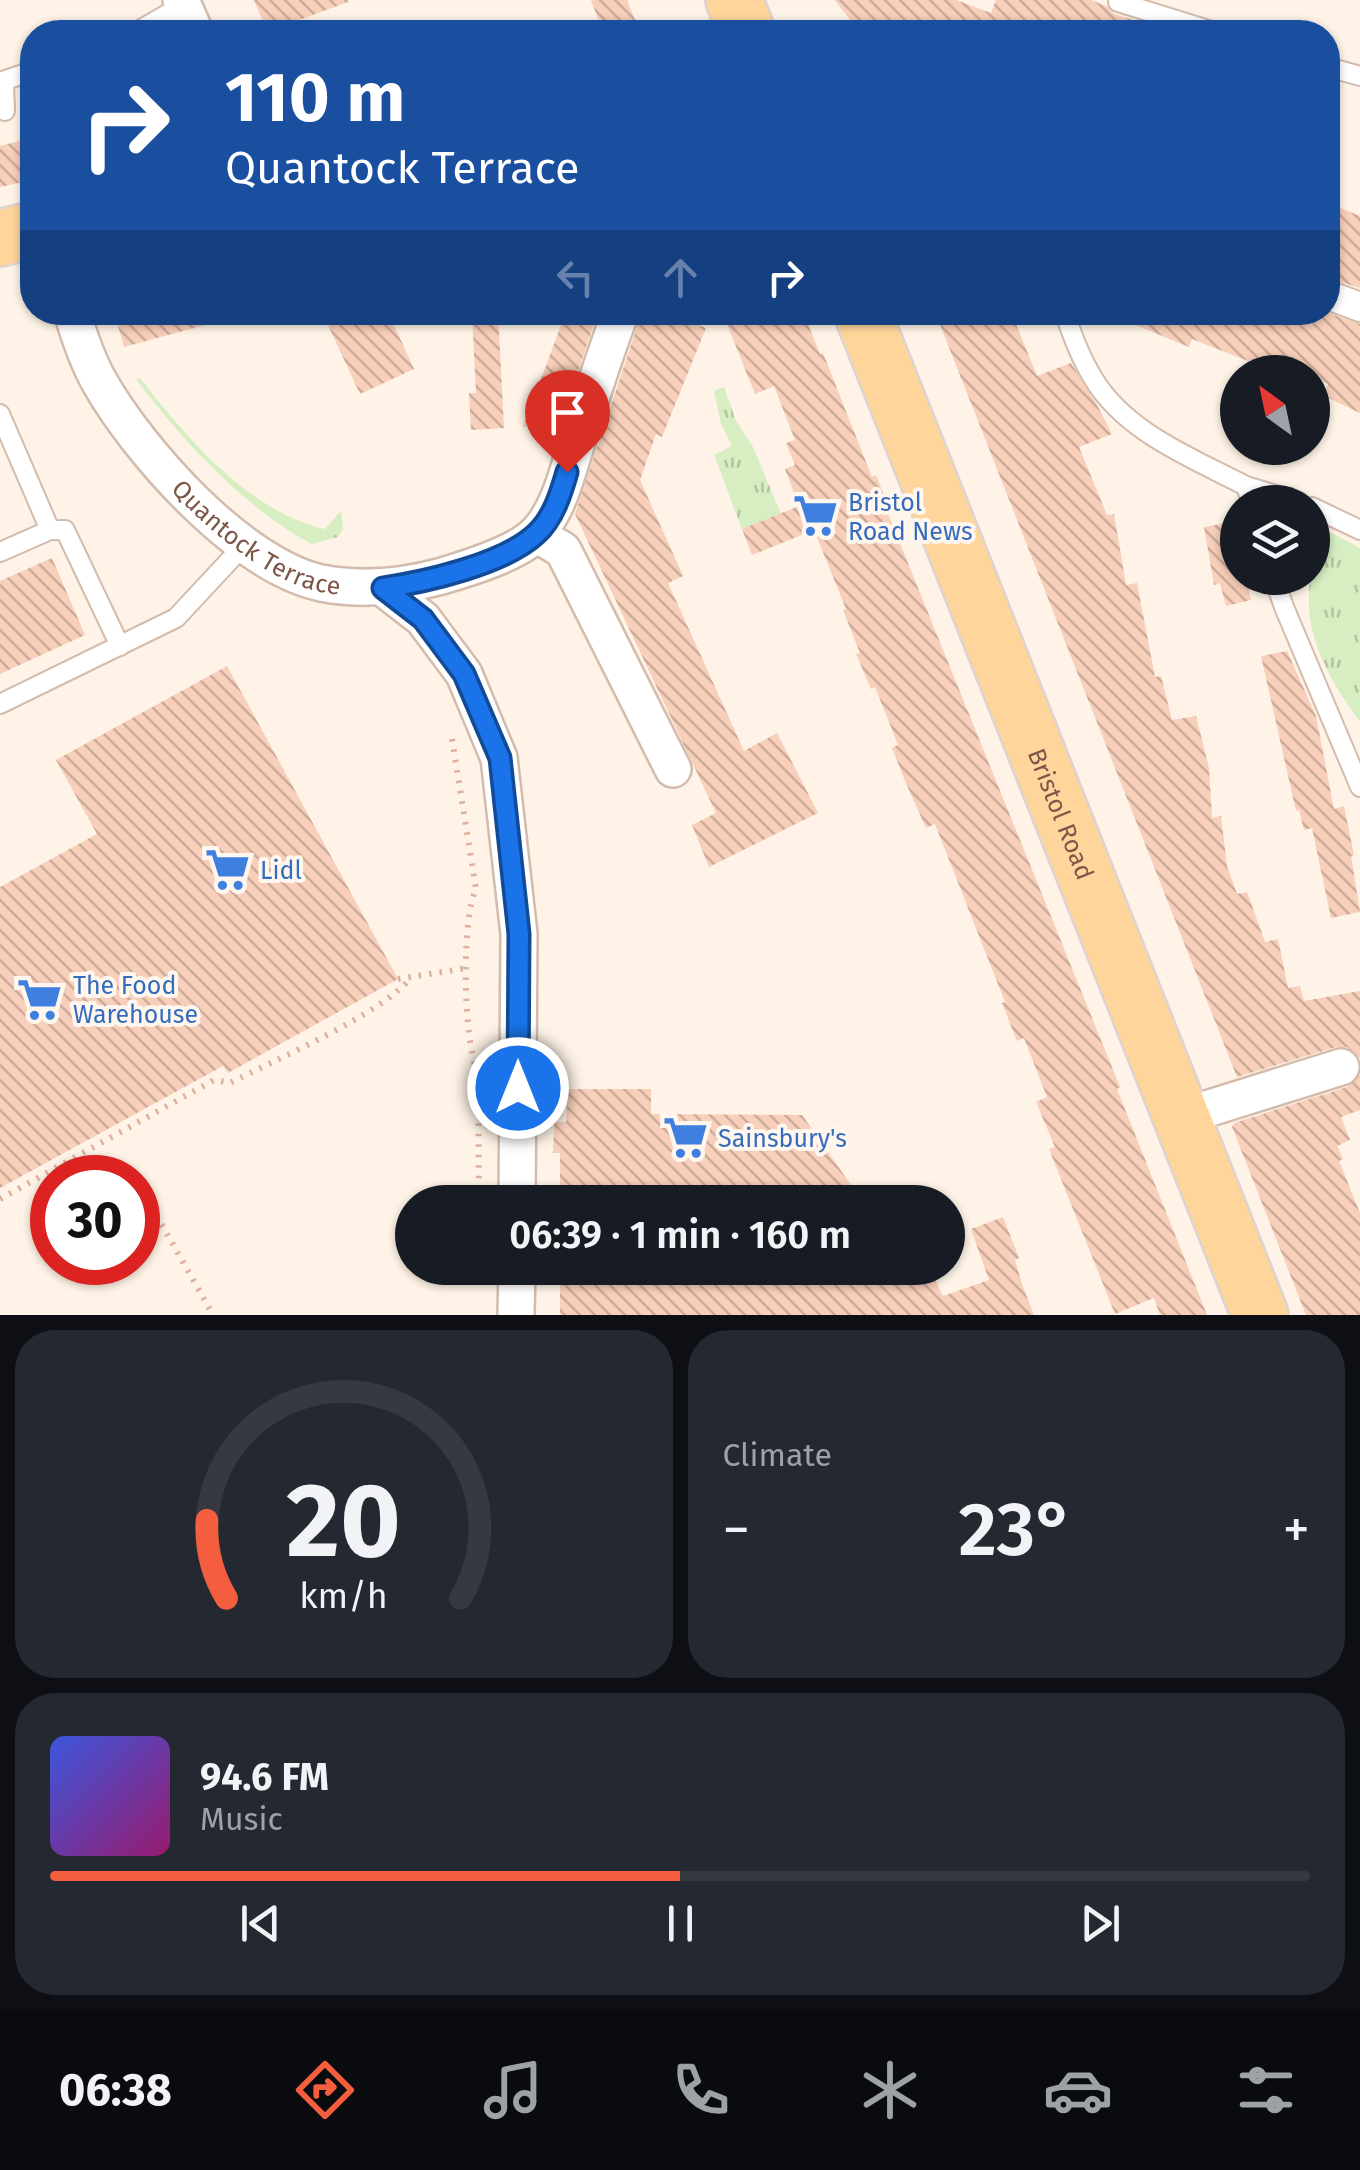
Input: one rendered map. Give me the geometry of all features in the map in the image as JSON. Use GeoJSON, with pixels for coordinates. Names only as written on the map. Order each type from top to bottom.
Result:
{"type":"FeatureCollection","features":[{"type":"Feature","properties":{"kind":"main road","name":"Bristol Road"},"geometry":{"type":"LineString","coordinates":[[867,325],[1260,1315]]}},
{"type":"Feature","properties":{"kind":"street","name":"Quantock Terrace"},"geometry":{"type":"LineString","coordinates":[[77,325],[97,379],[126,425],[163,468],[244,545],[286,570],[322,582],[383,588],[457,572],[500,555],[536,534],[558,503],[617,325]]}},
{"type":"Feature","properties":{"kind":"street"},"geometry":{"type":"LineString","coordinates":[[536,534],[563,550],[673,769]]}},
{"type":"Feature","properties":{"kind":"street"},"geometry":{"type":"LineString","coordinates":[[383,588],[423,619],[464,674],[500,758],[519,934],[517,1185]]}},
{"type":"Feature","properties":{"kind":"street"},"geometry":{"type":"LineString","coordinates":[[1181,1117],[1341,1067]]}},
{"type":"Feature","properties":{"kind":"street"},"geometry":{"type":"LineString","coordinates":[[516,1315],[517,1285]]}},
{"type":"Feature","properties":{"kind":"lane"},"geometry":{"type":"LineString","coordinates":[[1118,2],[1176,20]]}},
{"type":"Feature","properties":{"kind":"lane"},"geometry":{"type":"LineString","coordinates":[[2,82],[5,111]]}},
{"type":"Feature","properties":{"kind":"lane"},"geometry":{"type":"LineString","coordinates":[[1070,325],[1094,380],[1112,404],[1133,422],[1233,485]]}},
{"type":"Feature","properties":{"kind":"lane"},"geometry":{"type":"LineString","coordinates":[[0,414],[50,530]]}},
{"type":"Feature","properties":{"kind":"lane"},"geometry":{"type":"LineString","coordinates":[[1330,515],[1360,530]]}},
{"type":"Feature","properties":{"kind":"lane"},"geometry":{"type":"LineString","coordinates":[[0,552],[50,530],[65,530],[120,646]]}},
{"type":"Feature","properties":{"kind":"lane"},"geometry":{"type":"LineString","coordinates":[[0,704],[176,618],[244,545]]}},
{"type":"Feature","properties":{"kind":"lane"},"geometry":{"type":"LineString","coordinates":[[1280,595],[1360,787]]}},
{"type":"Feature","properties":{"kind":"path"},"geometry":{"type":"LineString","coordinates":[[450,728],[476,889],[468,906],[467,968],[470,1057],[478,1072],[479,1185]]}},
{"type":"Feature","properties":{"kind":"path"},"geometry":{"type":"LineString","coordinates":[[398,979],[467,968]]}},
{"type":"Feature","properties":{"kind":"path"},"geometry":{"type":"LineString","coordinates":[[0,1200],[214,1080],[230,1083],[316,1039],[400,991],[410,978]]}},
{"type":"Feature","properties":{"kind":"path"},"geometry":{"type":"LineString","coordinates":[[160,1222],[213,1315]]}},
{"type":"Feature","properties":{"kind":"green space"},"geometry":{"type":"Polygon","coordinates":[[[140,378],[221,469],[271,507],[325,529],[341,511],[343,529],[338,537],[312,544],[263,512],[194,448],[136,379],[140,378]]]}},
{"type":"Feature","properties":{"kind":"green space"},"geometry":{"type":"Polygon","coordinates":[[[724,387],[781,514],[742,529],[714,455],[732,446],[721,424],[714,391],[724,387]]]}},
{"type":"Feature","properties":{"kind":"green space"},"geometry":{"type":"Polygon","coordinates":[[[1330,532],[1360,548],[1360,722],[1326,668],[1314,638],[1309,595],[1330,595],[1330,532]]]}},
{"type":"Feature","properties":{"kind":"building"},"geometry":{"type":"Polygon","coordinates":[[[254,0],[348,0],[299,20],[262,20],[254,0]]]}},
{"type":"Feature","properties":{"kind":"building"},"geometry":{"type":"Polygon","coordinates":[[[591,0],[627,0],[635,20],[598,20],[591,0]]]}},
{"type":"Feature","properties":{"kind":"building"},"geometry":{"type":"Polygon","coordinates":[[[835,0],[956,0],[991,13],[996,0],[1091,0],[1134,20],[850,20],[835,0]]]}},
{"type":"Feature","properties":{"kind":"building"},"geometry":{"type":"Polygon","coordinates":[[[20,141],[20,183],[0,187],[0,146],[20,141]]]}},
{"type":"Feature","properties":{"kind":"building"},"geometry":{"type":"Polygon","coordinates":[[[1340,208],[1360,216],[1360,288],[1340,282],[1340,208]]]}},
{"type":"Feature","properties":{"kind":"building"},"geometry":{"type":"Polygon","coordinates":[[[1340,317],[1360,324],[1360,413],[1330,399],[1330,355],[1233,355],[1192,339],[1189,347],[1136,325],[1340,325],[1340,317]]]}},
{"type":"Feature","properties":{"kind":"building"},"geometry":{"type":"Polygon","coordinates":[[[118,325],[205,325],[124,347],[118,325]]]}},
{"type":"Feature","properties":{"kind":"building"},"geometry":{"type":"Polygon","coordinates":[[[328,325],[394,325],[414,369],[360,394],[328,325]]]}},
{"type":"Feature","properties":{"kind":"building"},"geometry":{"type":"Polygon","coordinates":[[[473,325],[499,325],[504,428],[471,430],[469,393],[476,393],[473,325]]]}},
{"type":"Feature","properties":{"kind":"building"},"geometry":{"type":"Polygon","coordinates":[[[561,325],[594,325],[560,425],[523,427],[561,325]]]}},
{"type":"Feature","properties":{"kind":"building"},"geometry":{"type":"Polygon","coordinates":[[[638,325],[706,328],[662,437],[656,434],[640,480],[683,576],[668,583],[744,751],[777,733],[818,813],[709,867],[692,825],[716,813],[575,514],[638,325]]]}},
{"type":"Feature","properties":{"kind":"building"},"geometry":{"type":"Polygon","coordinates":[[[727,325],[808,325],[872,477],[876,475],[887,503],[884,504],[1120,1087],[1117,1089],[1207,1315],[1160,1315],[1154,1298],[1115,1314],[1049,1149],[1055,1147],[1036,1102],[1047,1097],[1024,1038],[1017,1041],[935,824],[926,828],[905,781],[892,748],[898,745],[875,687],[871,689],[856,654],[860,653],[843,610],[846,609],[814,530],[752,555],[742,529],[799,506],[785,469],[795,465],[786,443],[795,440],[774,386],[755,394],[727,325]]]}},
{"type":"Feature","properties":{"kind":"building"},"geometry":{"type":"Polygon","coordinates":[[[940,325],[1016,325],[1037,376],[1071,363],[1112,434],[1079,447],[1107,515],[1114,514],[1126,585],[1137,583],[1155,677],[1161,676],[1172,720],[1196,716],[1209,768],[1212,818],[1221,816],[1227,866],[1237,894],[1247,892],[1265,942],[1278,939],[1288,988],[1300,986],[1304,1001],[1360,991],[1360,1058],[1347,1047],[1336,1047],[1237,1077],[940,325]]]}},
{"type":"Feature","properties":{"kind":"building"},"geometry":{"type":"Polygon","coordinates":[[[1220,524],[1220,583],[1214,585],[1204,527],[1220,524]]]}},
{"type":"Feature","properties":{"kind":"building"},"geometry":{"type":"Polygon","coordinates":[[[52,558],[85,635],[0,674],[0,581],[52,558]]]}},
{"type":"Feature","properties":{"kind":"building"},"geometry":{"type":"Polygon","coordinates":[[[1223,595],[1250,595],[1251,600],[1226,606],[1223,595]]]}},
{"type":"Feature","properties":{"kind":"building"},"geometry":{"type":"Polygon","coordinates":[[[1287,651],[1316,716],[1334,809],[1344,806],[1360,912],[1331,918],[1312,828],[1304,830],[1299,810],[1296,811],[1261,656],[1287,651]]]}},
{"type":"Feature","properties":{"kind":"building"},"geometry":{"type":"Polygon","coordinates":[[[227,666],[398,979],[228,1073],[223,1066],[60,1155],[30,1155],[30,1172],[0,1188],[0,887],[97,834],[56,760],[227,666]]]}},
{"type":"Feature","properties":{"kind":"building"},"geometry":{"type":"Polygon","coordinates":[[[1360,1075],[1360,1110],[1341,1117],[1350,1140],[1337,1146],[1360,1213],[1360,1315],[1306,1315],[1232,1127],[1234,1123],[1347,1087],[1360,1075]]]}},
{"type":"Feature","properties":{"kind":"building","name":"Sainsbury's"},"geometry":{"type":"Polygon","coordinates":[[[568,1089],[651,1089],[651,1114],[802,1115],[851,1185],[560,1185],[560,1153],[553,1153],[554,1122],[566,1122],[568,1089]]]}},
{"type":"Feature","properties":{"kind":"building"},"geometry":{"type":"Polygon","coordinates":[[[1003,1217],[1034,1315],[560,1315],[560,1285],[938,1285],[943,1296],[989,1280],[971,1229],[1003,1217]]]}},
{"type":"Feature","properties":{"kind":"place","name":"Bristol Road News"},"geometry":{"type":"Point","coordinates":[815,516]}},
{"type":"Feature","properties":{"kind":"place","name":"Lidl"},"geometry":{"type":"Point","coordinates":[227,870]}},
{"type":"Feature","properties":{"kind":"place","name":"The Food Warehouse"},"geometry":{"type":"Point","coordinates":[40,999]}},
{"type":"Feature","properties":{"kind":"place","name":"Sainsbury's"},"geometry":{"type":"Point","coordinates":[685,1138]}},
{"type":"Feature","properties":{"kind":"route"},"geometry":{"type":"LineString","coordinates":[[518,1088],[519,934],[500,758],[464,674],[423,619],[383,588],[457,572],[500,555],[536,534],[558,503],[567,472]]}}]}
